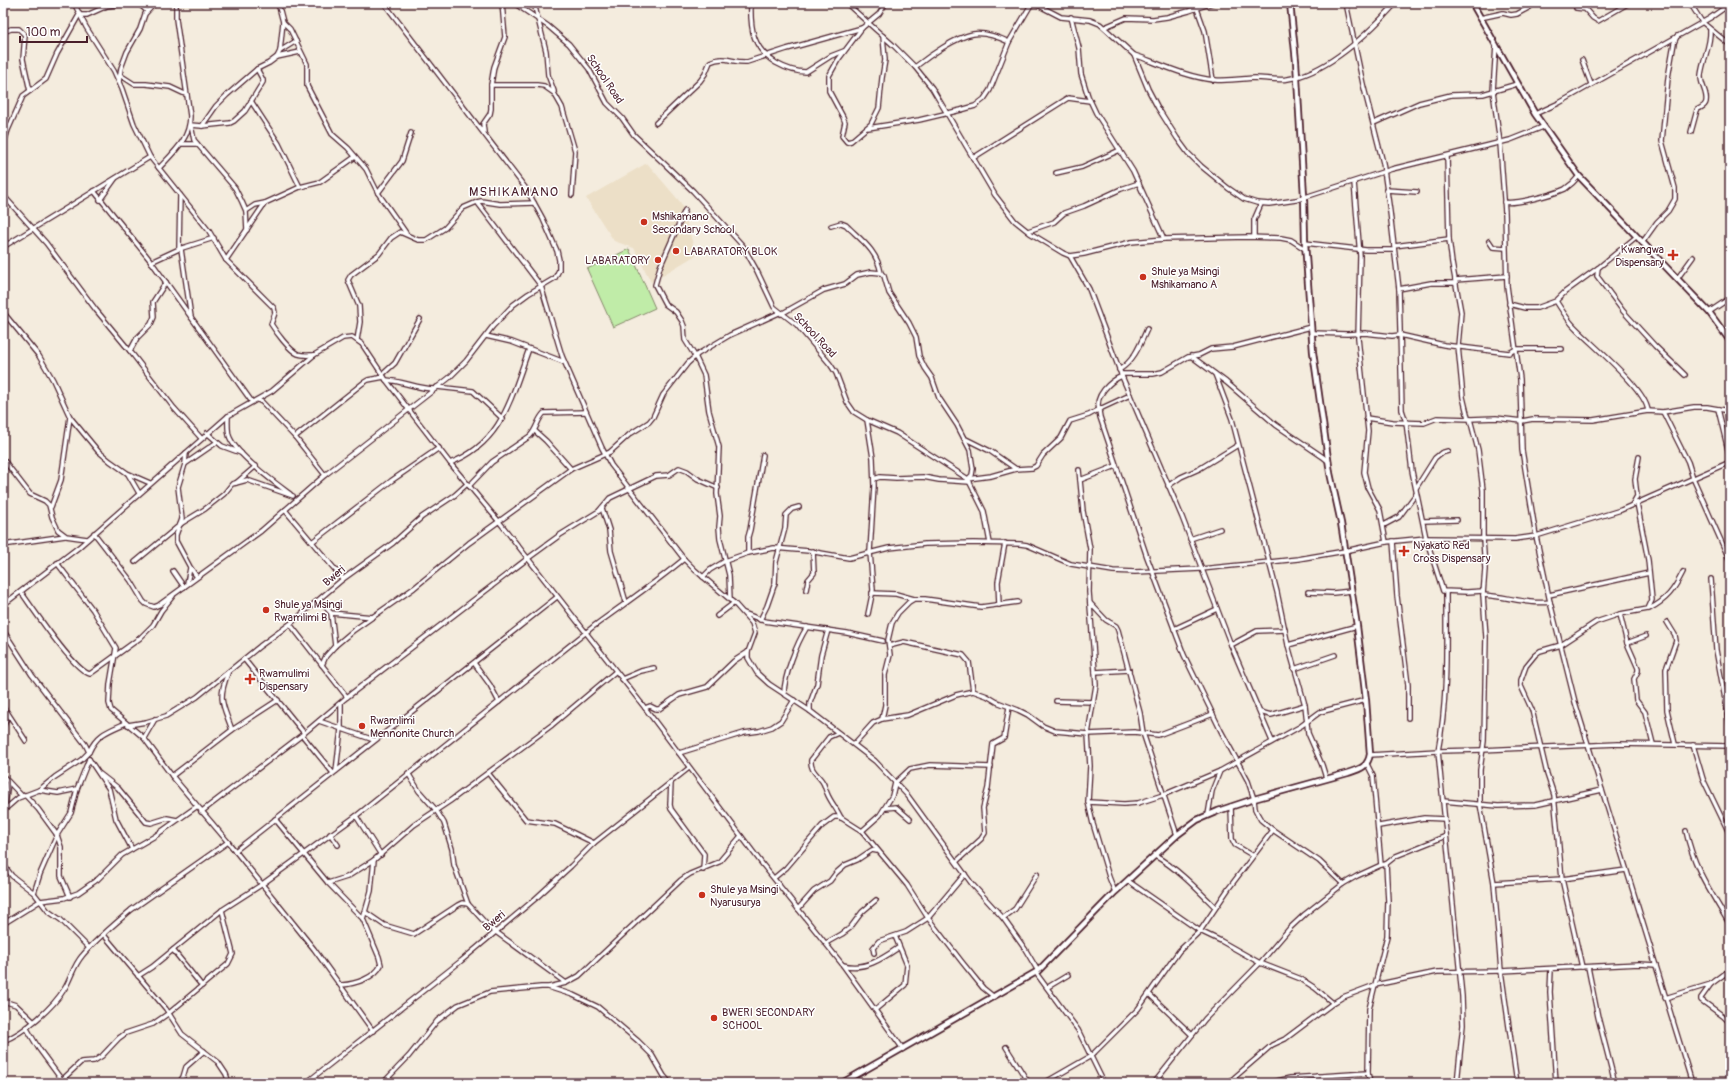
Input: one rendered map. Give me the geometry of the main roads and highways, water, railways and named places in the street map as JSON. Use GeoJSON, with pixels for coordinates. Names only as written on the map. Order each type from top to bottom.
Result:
{"type":"FeatureCollection","features":[{"type":"Feature","properties":{"kind":"place","name":"Mshikamano Secondary School"},"geometry":{"type":"Point","coordinates":[644,222]}},
{"type":"Feature","properties":{"kind":"place","name":"LABARATORY BLOK"},"geometry":{"type":"Point","coordinates":[676,251]}},
{"type":"Feature","properties":{"kind":"place","name":"Kwangwa Dispensary"},"geometry":{"type":"Point","coordinates":[1673,255]}},
{"type":"Feature","properties":{"kind":"place","name":"LABARATORY"},"geometry":{"type":"Point","coordinates":[658,260]}},
{"type":"Feature","properties":{"kind":"place","name":"Shule ya Msingi Mshikamano A"},"geometry":{"type":"Point","coordinates":[1143,277]}},
{"type":"Feature","properties":{"kind":"place","name":"Nyakato Red Cross Dispensary"},"geometry":{"type":"Point","coordinates":[1404,551]}},
{"type":"Feature","properties":{"kind":"place","name":"Shule ya Msingi Rwamlimi B"},"geometry":{"type":"Point","coordinates":[266,610]}},
{"type":"Feature","properties":{"kind":"place","name":"Rwamulimi Dispensary"},"geometry":{"type":"Point","coordinates":[250,679]}},
{"type":"Feature","properties":{"kind":"place","name":"Rwamlimi Mennonite Church"},"geometry":{"type":"Point","coordinates":[362,726]}},
{"type":"Feature","properties":{"kind":"place","name":"Shule ya Msingi Nyarusurya"},"geometry":{"type":"Point","coordinates":[702,895]}},
{"type":"Feature","properties":{"kind":"place","name":"BWERI SECONDARY SCHOOL"},"geometry":{"type":"Point","coordinates":[714,1018]}},
{"type":"Feature","properties":{"kind":"district","name":"MSHIKAMANO"},"geometry":{"type":"Point","coordinates":[514,192]}}]}
